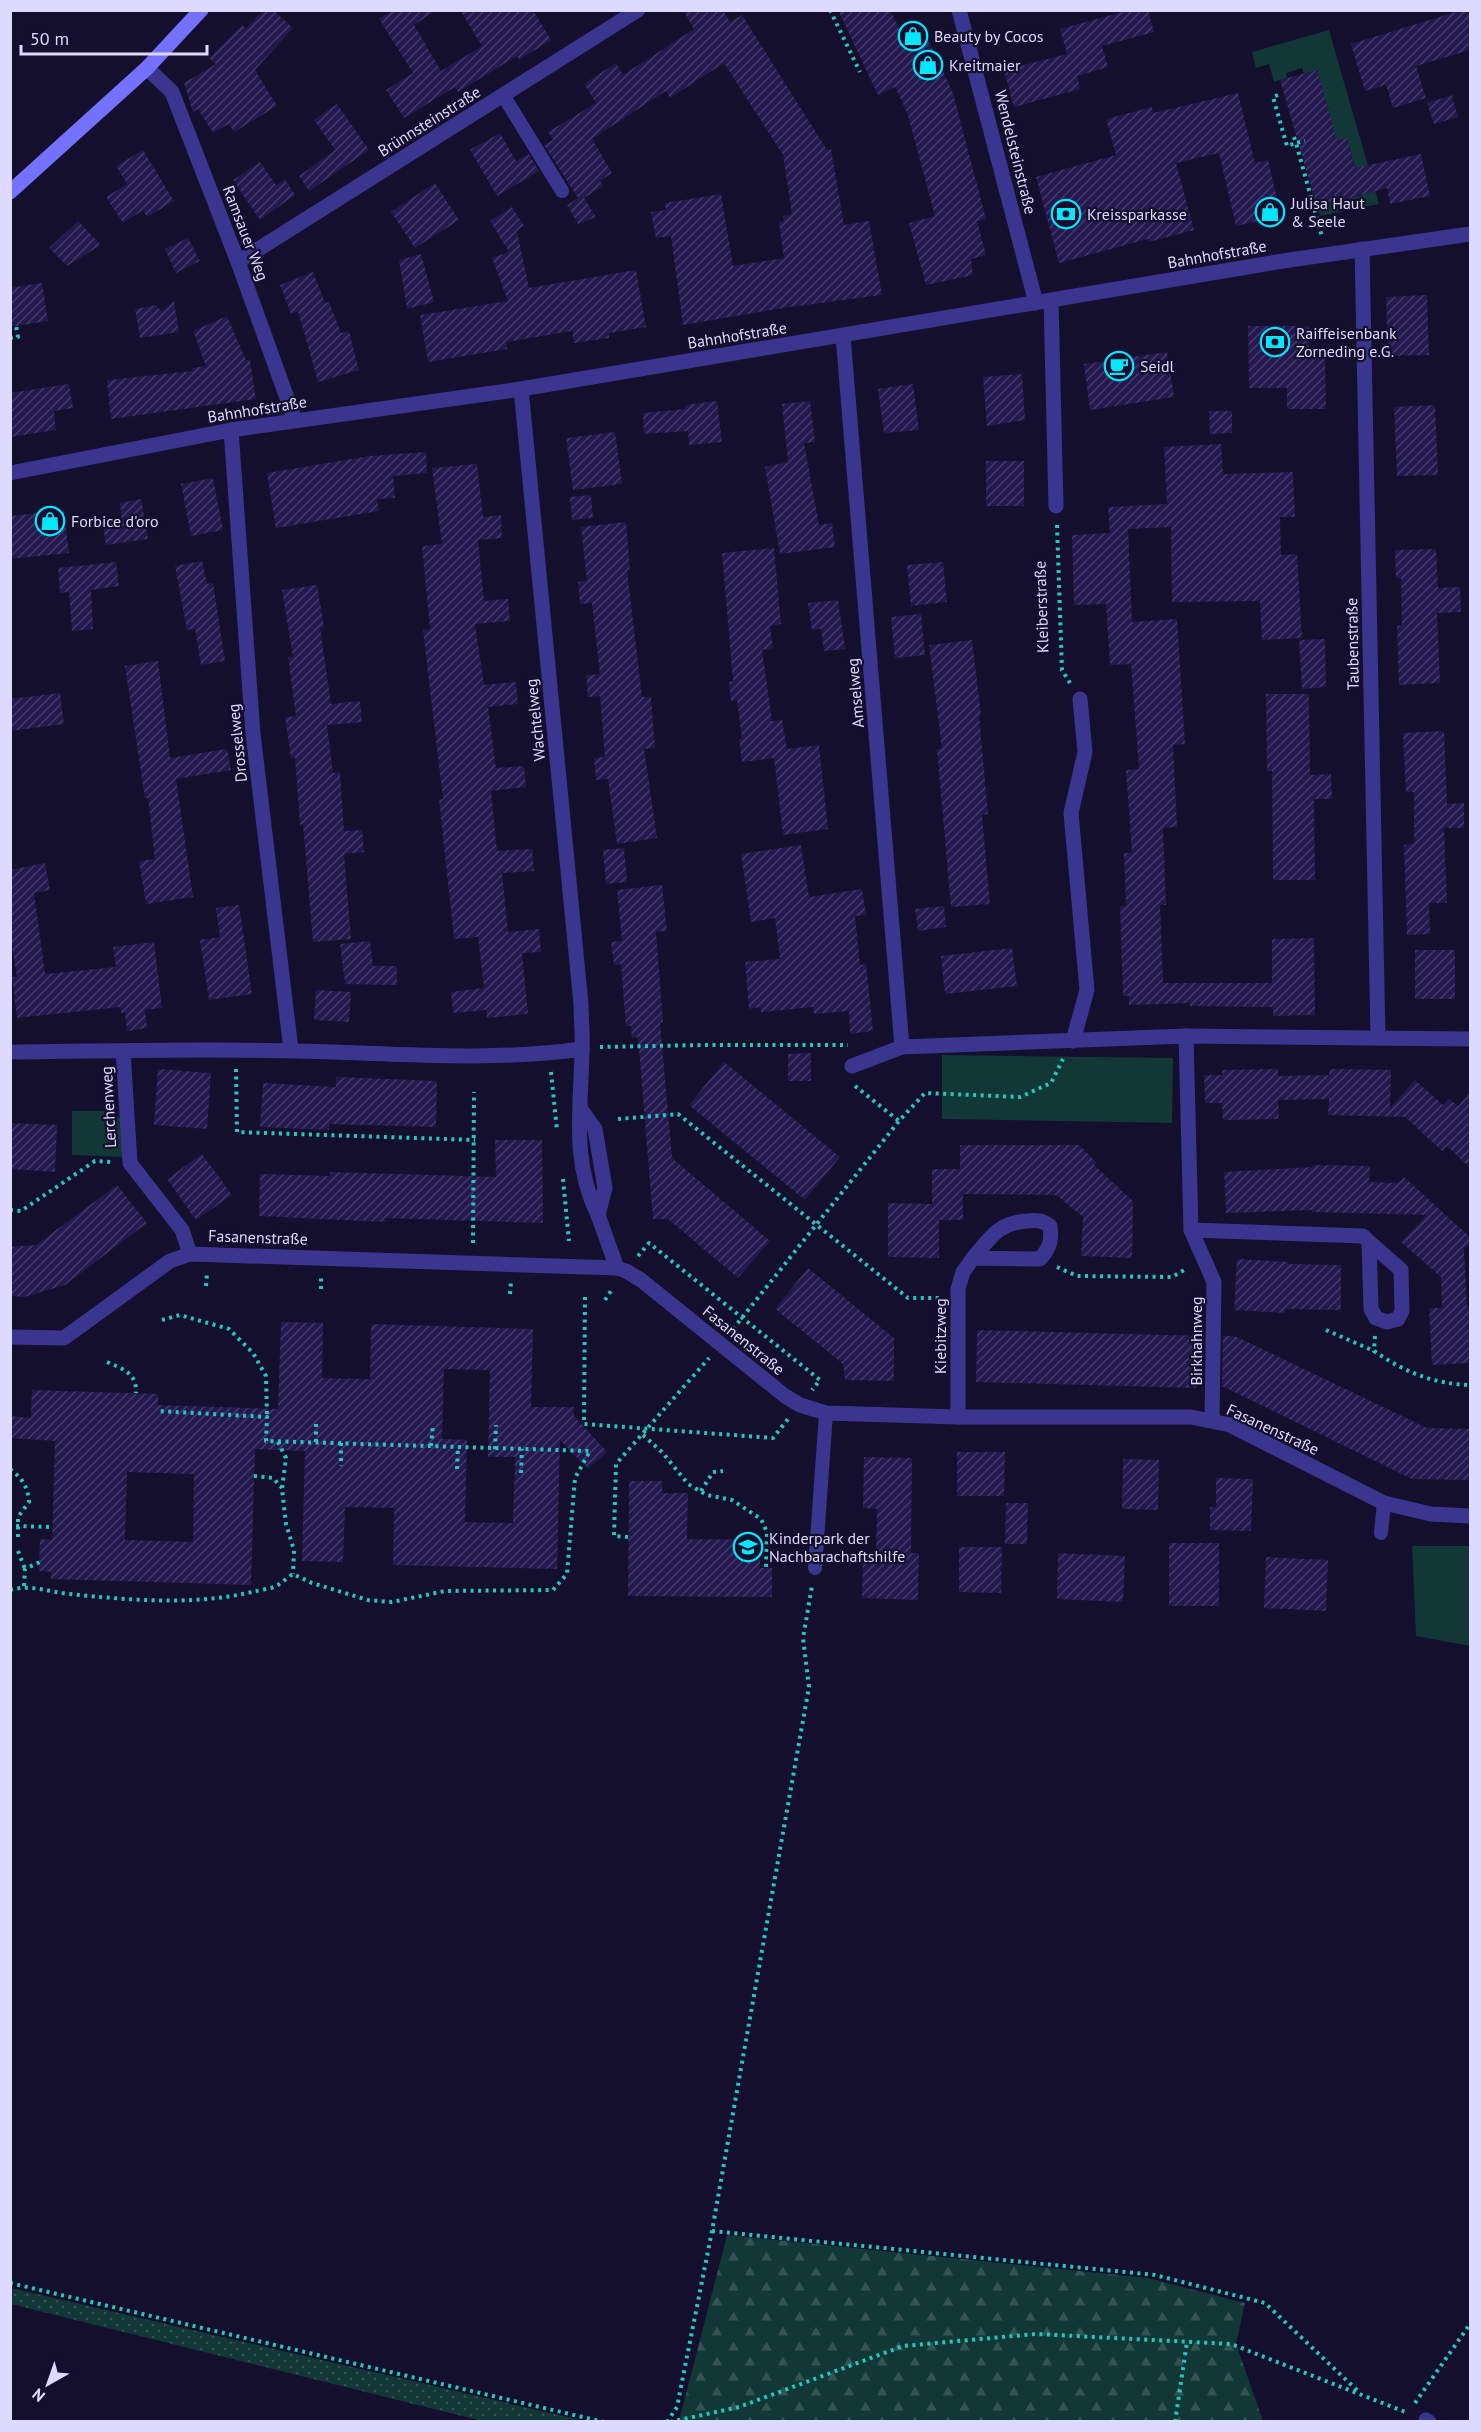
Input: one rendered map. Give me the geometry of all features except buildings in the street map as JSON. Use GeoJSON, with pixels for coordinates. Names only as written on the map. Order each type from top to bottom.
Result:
{"type":"FeatureCollection","features":[{"type":"Feature","properties":{"kind":"street"},"geometry":{"type":"LineString","coordinates":[[10,192],[147,68],[201,10]]}},
{"type":"Feature","properties":{"kind":"street","name":"Brünnsteinstraße"},"geometry":{"type":"LineString","coordinates":[[238,262],[638,10]]}},
{"type":"Feature","properties":{"kind":"street","name":"Wendelsteinstraße"},"geometry":{"type":"LineString","coordinates":[[959,10],[1043,302]]}},
{"type":"Feature","properties":{"kind":"street","name":"Ramsauer Weg"},"geometry":{"type":"LineString","coordinates":[[147,68],[172,92],[238,262],[295,420]]}},
{"type":"Feature","properties":{"kind":"street","name":"Bahnhofstraße"},"geometry":{"type":"LineString","coordinates":[[10,473],[231,430],[521,389],[1362,249],[1470,234]]}},
{"type":"Feature","properties":{"kind":"street","name":"Taubenstraße"},"geometry":{"type":"LineString","coordinates":[[1362,249],[1378,1038]]}},
{"type":"Feature","properties":{"kind":"street"},"geometry":{"type":"LineString","coordinates":[[1043,302],[1056,506]]}},
{"type":"Feature","properties":{"kind":"street","name":"Amselweg"},"geometry":{"type":"LineString","coordinates":[[843,336],[902,1047]]}},
{"type":"Feature","properties":{"kind":"street","name":"Wachtelweg"},"geometry":{"type":"LineString","coordinates":[[521,389],[580,992],[582,1049],[578,1134],[588,1195],[621,1269]]}},
{"type":"Feature","properties":{"kind":"street","name":"Drosselweg"},"geometry":{"type":"LineString","coordinates":[[231,430],[253,734],[291,1050]]}},
{"type":"Feature","properties":{"kind":"street"},"geometry":{"type":"LineString","coordinates":[[1073,1041],[1086,990],[1071,813],[1085,752],[1080,699]]}},
{"type":"Feature","properties":{"kind":"street"},"geometry":{"type":"LineString","coordinates":[[852,1066],[902,1047],[1186,1036],[1470,1039]]}},
{"type":"Feature","properties":{"kind":"street","name":"Birkhahnweg"},"geometry":{"type":"LineString","coordinates":[[1186,1036],[1191,1230],[1214,1282],[1212,1420]]}},
{"type":"Feature","properties":{"kind":"street"},"geometry":{"type":"LineString","coordinates":[[123,1051],[291,1050],[472,1055],[547,1054],[582,1049]]}},
{"type":"Feature","properties":{"kind":"street","name":"Lerchenweg"},"geometry":{"type":"LineString","coordinates":[[10,1052],[123,1051],[130,1163],[182,1230],[190,1254]]}},
{"type":"Feature","properties":{"kind":"street","name":"Kiebitzweg"},"geometry":{"type":"LineString","coordinates":[[958,1417],[959,1298],[963,1272],[996,1230],[1010,1222],[1042,1220],[1050,1226],[1052,1240],[1048,1250],[1040,1259]]}},
{"type":"Feature","properties":{"kind":"street"},"geometry":{"type":"LineString","coordinates":[[1191,1230],[1363,1236],[1401,1270],[1402,1311],[1398,1318],[1387,1322],[1376,1318],[1371,1309],[1368,1242]]}},
{"type":"Feature","properties":{"kind":"street","name":"Fasanenstraße"},"geometry":{"type":"LineString","coordinates":[[10,1337],[64,1338],[170,1261],[190,1254],[472,1262],[621,1269],[641,1280],[785,1396],[800,1405],[826,1413],[958,1417],[1191,1417],[1212,1420],[1230,1425],[1384,1503],[1431,1514],[1470,1516]]}},
{"type":"Feature","properties":{"kind":"street"},"geometry":{"type":"LineString","coordinates":[[973,1258],[1040,1259]]}},
{"type":"Feature","properties":{"kind":"lane"},"geometry":{"type":"LineString","coordinates":[[503,95],[562,191]]}},
{"type":"Feature","properties":{"kind":"lane"},"geometry":{"type":"LineString","coordinates":[[815,1568],[826,1413]]}},
{"type":"Feature","properties":{"kind":"lane"},"geometry":{"type":"LineString","coordinates":[[1381,1533],[1384,1503]]}},
{"type":"Feature","properties":{"kind":"path"},"geometry":{"type":"LineString","coordinates":[[830,10],[860,72]]}},
{"type":"Feature","properties":{"kind":"path"},"geometry":{"type":"LineString","coordinates":[[1278,95],[1273,97],[1281,115],[1287,146],[1305,141]]}},
{"type":"Feature","properties":{"kind":"path"},"geometry":{"type":"LineString","coordinates":[[1294,137],[1312,194],[1327,255]]}},
{"type":"Feature","properties":{"kind":"path"},"geometry":{"type":"LineString","coordinates":[[10,338],[18,337],[16,326]]}},
{"type":"Feature","properties":{"kind":"path","name":"Kleiberstraße"},"geometry":{"type":"LineString","coordinates":[[1056,506],[1062,670],[1080,699]]}},
{"type":"Feature","properties":{"kind":"path"},"geometry":{"type":"LineString","coordinates":[[899,1121],[925,1093],[1020,1097],[1051,1083],[1073,1041]]}},
{"type":"Feature","properties":{"kind":"path"},"geometry":{"type":"LineString","coordinates":[[582,1049],[717,1045],[860,1046]]}},
{"type":"Feature","properties":{"kind":"path"},"geometry":{"type":"LineString","coordinates":[[236,1050],[237,1132],[475,1140]]}},
{"type":"Feature","properties":{"kind":"path"},"geometry":{"type":"LineString","coordinates":[[472,1262],[474,1092]]}},
{"type":"Feature","properties":{"kind":"path"},"geometry":{"type":"LineString","coordinates":[[618,1119],[678,1114],[908,1298],[959,1298]]}},
{"type":"Feature","properties":{"kind":"path"},"geometry":{"type":"LineString","coordinates":[[10,1210],[21,1210],[95,1161],[130,1163]]}},
{"type":"Feature","properties":{"kind":"path"},"geometry":{"type":"LineString","coordinates":[[585,1297],[584,1424],[774,1438],[820,1380],[649,1243],[621,1269],[605,1300]]}},
{"type":"Feature","properties":{"kind":"path"},"geometry":{"type":"LineString","coordinates":[[1040,1259],[1077,1276],[1160,1277],[1172,1277],[1203,1260]]}},
{"type":"Feature","properties":{"kind":"path"},"geometry":{"type":"LineString","coordinates":[[162,1320],[180,1315],[230,1329],[253,1353],[266,1376],[266,1441],[591,1451],[575,1478],[567,1574],[553,1590],[445,1591],[392,1602],[368,1600],[312,1583],[293,1574]]}},
{"type":"Feature","properties":{"kind":"path"},"geometry":{"type":"LineString","coordinates":[[1374,1352],[1376,1318]]}},
{"type":"Feature","properties":{"kind":"path"},"geometry":{"type":"LineString","coordinates":[[1326,1330],[1374,1352],[1417,1376],[1438,1382],[1470,1385]]}},
{"type":"Feature","properties":{"kind":"path"},"geometry":{"type":"LineString","coordinates":[[107,1362],[127,1370],[134,1377],[136,1393]]}},
{"type":"Feature","properties":{"kind":"path"},"geometry":{"type":"LineString","coordinates":[[158,1411],[267,1417]]}},
{"type":"Feature","properties":{"kind":"path"},"geometry":{"type":"LineString","coordinates":[[316,1422],[316,1442]]}},
{"type":"Feature","properties":{"kind":"path"},"geometry":{"type":"LineString","coordinates":[[431,1446],[433,1425]]}},
{"type":"Feature","properties":{"kind":"path"},"geometry":{"type":"LineString","coordinates":[[495,1449],[496,1425]]}},
{"type":"Feature","properties":{"kind":"path"},"geometry":{"type":"LineString","coordinates":[[643,1435],[662,1452],[688,1484],[707,1495],[732,1500],[761,1519],[766,1532],[766,1568]]}},
{"type":"Feature","properties":{"kind":"path"},"geometry":{"type":"LineString","coordinates":[[278,1442],[286,1458],[282,1489],[286,1524],[294,1550],[293,1574]]}},
{"type":"Feature","properties":{"kind":"path"},"geometry":{"type":"LineString","coordinates":[[341,1443],[341,1466]]}},
{"type":"Feature","properties":{"kind":"path"},"geometry":{"type":"LineString","coordinates":[[457,1469],[458,1448]]}},
{"type":"Feature","properties":{"kind":"path"},"geometry":{"type":"LineString","coordinates":[[521,1473],[522,1449]]}},
{"type":"Feature","properties":{"kind":"path"},"geometry":{"type":"LineString","coordinates":[[10,1469],[21,1478],[29,1492],[29,1502],[18,1517],[16,1526],[18,1538]]}},
{"type":"Feature","properties":{"kind":"path"},"geometry":{"type":"LineString","coordinates":[[701,1491],[713,1472],[723,1471]]}},
{"type":"Feature","properties":{"kind":"path"},"geometry":{"type":"LineString","coordinates":[[254,1476],[273,1478],[282,1489]]}},
{"type":"Feature","properties":{"kind":"path"},"geometry":{"type":"LineString","coordinates":[[16,1526],[52,1527]]}},
{"type":"Feature","properties":{"kind":"path"},"geometry":{"type":"LineString","coordinates":[[18,1551],[25,1569],[24,1586]]}},
{"type":"Feature","properties":{"kind":"path"},"geometry":{"type":"LineString","coordinates":[[25,1569],[40,1562]]}},
{"type":"Feature","properties":{"kind":"path"},"geometry":{"type":"LineString","coordinates":[[668,2421],[677,2406],[712,2231],[810,1687],[803,1638],[815,1568]]}},
{"type":"Feature","properties":{"kind":"path"},"geometry":{"type":"LineString","coordinates":[[10,1590],[24,1586],[61,1593],[113,1598],[183,1601],[225,1598],[261,1590],[277,1586],[293,1574]]}},
{"type":"Feature","properties":{"kind":"path"},"geometry":{"type":"LineString","coordinates":[[712,2231],[1155,2275],[1264,2303],[1362,2396]]}},
{"type":"Feature","properties":{"kind":"path"},"geometry":{"type":"LineString","coordinates":[[10,2283],[604,2421]]}},
{"type":"Feature","properties":{"kind":"path"},"geometry":{"type":"LineString","coordinates":[[1408,2413],[1470,2324]]}},
{"type":"Feature","properties":{"kind":"path"},"geometry":{"type":"LineString","coordinates":[[668,2421],[740,2407],[903,2346],[1035,2334],[1231,2344],[1427,2421]]}},
{"type":"Feature","properties":{"kind":"path"},"geometry":{"type":"LineString","coordinates":[[1175,2421],[1187,2343]]}},
{"type":"Feature","properties":{"kind":"green space"},"geometry":{"type":"Polygon","coordinates":[[[1329,30],[1379,204],[1320,216],[1317,207],[1331,203],[1333,207],[1348,203],[1348,199],[1363,195],[1347,138],[1332,142],[1333,127],[1317,70],[1304,74],[1302,68],[1286,73],[1287,78],[1274,82],[1269,64],[1256,68],[1252,52],[1329,30]]]}},
{"type":"Feature","properties":{"kind":"green space"},"geometry":{"type":"Polygon","coordinates":[[[942,1055],[1173,1058],[1172,1123],[942,1119],[942,1055]]]}},
{"type":"Feature","properties":{"kind":"green space"},"geometry":{"type":"Polygon","coordinates":[[[72,1111],[110,1111],[120,1118],[123,1157],[72,1155],[72,1111]]]}},
{"type":"Feature","properties":{"kind":"green space"},"geometry":{"type":"Polygon","coordinates":[[[1412,1546],[1470,1546],[1470,1646],[1416,1636],[1412,1546]]]}},
{"type":"Feature","properties":{"kind":"green space"},"geometry":{"type":"Polygon","coordinates":[[[727,2235],[1148,2278],[1245,2303],[1236,2344],[1263,2421],[679,2421],[727,2235]]]}},
{"type":"Feature","properties":{"kind":"green space"},"geometry":{"type":"Polygon","coordinates":[[[11,2288],[585,2421],[482,2421],[11,2304],[11,2288]]]}},
{"type":"Feature","properties":{"kind":"place","name":"Beauty by Cocos"},"geometry":{"type":"Point","coordinates":[913,36]}},
{"type":"Feature","properties":{"kind":"place","name":"Kreitmaier"},"geometry":{"type":"Point","coordinates":[928,65]}},
{"type":"Feature","properties":{"kind":"place","name":"Julisa Haut & Seele"},"geometry":{"type":"Point","coordinates":[1270,212]}},
{"type":"Feature","properties":{"kind":"place","name":"Kreissparkasse"},"geometry":{"type":"Point","coordinates":[1066,214]}},
{"type":"Feature","properties":{"kind":"place","name":"Raiffeisenbank Zorneding e.G."},"geometry":{"type":"Point","coordinates":[1275,342]}},
{"type":"Feature","properties":{"kind":"place","name":"Seidl"},"geometry":{"type":"Point","coordinates":[1119,366]}},
{"type":"Feature","properties":{"kind":"place","name":"Forbice d'oro"},"geometry":{"type":"Point","coordinates":[50,521]}},
{"type":"Feature","properties":{"kind":"place","name":"Kinderpark der Nachbarachaftshilfe"},"geometry":{"type":"Point","coordinates":[748,1547]}}]}
